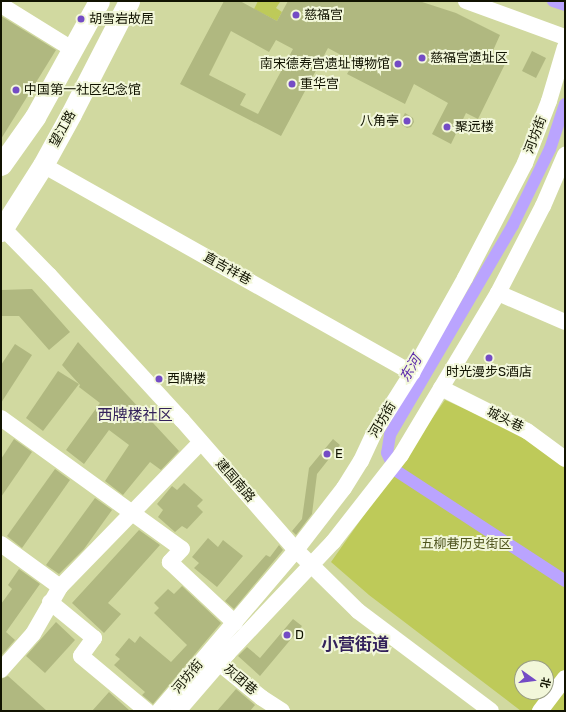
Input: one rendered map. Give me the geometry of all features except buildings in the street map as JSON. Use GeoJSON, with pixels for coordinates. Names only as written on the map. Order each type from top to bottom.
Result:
{"type":"FeatureCollection","features":[{"type":"Feature","properties":{"kind":"main road"},"geometry":{"type":"LineString","coordinates":[[1,165],[35,117],[98,1]]}},
{"type":"Feature","properties":{"kind":"main road","name":"望江路"},"geometry":{"type":"LineString","coordinates":[[2,229],[43,165],[129,1]]}},
{"type":"Feature","properties":{"kind":"street"},"geometry":{"type":"LineString","coordinates":[[466,1],[565,37]]}},
{"type":"Feature","properties":{"kind":"street"},"geometry":{"type":"LineString","coordinates":[[1,5],[72,49]]}},
{"type":"Feature","properties":{"kind":"street","name":"河坊街"},"geometry":{"type":"LineString","coordinates":[[160,711],[296,550],[344,488],[374,433],[412,373],[497,220],[525,164],[550,101],[565,47]]}},
{"type":"Feature","properties":{"kind":"street","name":"河坊街"},"geometry":{"type":"LineString","coordinates":[[178,711],[219,663],[333,542],[397,460],[498,294],[542,206],[565,155]]}},
{"type":"Feature","properties":{"kind":"street","name":"直吉祥巷"},"geometry":{"type":"LineString","coordinates":[[43,165],[412,373]]}},
{"type":"Feature","properties":{"kind":"street","name":"建国南路"},"geometry":{"type":"LineString","coordinates":[[2,229],[54,280],[201,442],[296,550],[358,611],[491,711]]}},
{"type":"Feature","properties":{"kind":"street"},"geometry":{"type":"LineString","coordinates":[[498,294],[565,322]]}},
{"type":"Feature","properties":{"kind":"street","name":"城头巷"},"geometry":{"type":"LineString","coordinates":[[441,388],[527,431],[565,460]]}},
{"type":"Feature","properties":{"kind":"street"},"geometry":{"type":"LineString","coordinates":[[1,418],[182,549],[170,562],[235,623]]}},
{"type":"Feature","properties":{"kind":"street"},"geometry":{"type":"LineString","coordinates":[[1,670],[33,634],[60,587],[201,442]]}},
{"type":"Feature","properties":{"kind":"street"},"geometry":{"type":"LineString","coordinates":[[1,544],[60,587]]}},
{"type":"Feature","properties":{"kind":"street"},"geometry":{"type":"LineString","coordinates":[[50,602],[94,638],[81,656],[147,711]]}},
{"type":"Feature","properties":{"kind":"street","name":"灰团巷"},"geometry":{"type":"LineString","coordinates":[[219,663],[262,698],[282,711]]}},
{"type":"Feature","properties":{"kind":"street"},"geometry":{"type":"LineString","coordinates":[[540,711],[565,678]]}},
{"type":"Feature","properties":{"kind":"green space"},"geometry":{"type":"Polygon","coordinates":[[[258,1],[280,2],[276,8],[282,12],[277,21],[254,9],[258,1]]]}},
{"type":"Feature","properties":{"kind":"green space","name":"五柳巷历史街区"},"geometry":{"type":"Polygon","coordinates":[[[445,400],[523,435],[565,467],[565,711],[521,711],[369,595],[331,562],[445,400]]]}},
{"type":"Feature","properties":{"kind":"waterway"},"geometry":{"type":"LineString","coordinates":[[553,1],[565,5]]}},
{"type":"Feature","properties":{"kind":"waterway","name":"东河"},"geometry":{"type":"LineString","coordinates":[[565,104],[550,149],[513,225],[390,435],[387,453],[395,470],[565,581]]}},
{"type":"Feature","properties":{"kind":"place","name":"慈福宫"},"geometry":{"type":"Point","coordinates":[296,15]}},
{"type":"Feature","properties":{"kind":"place","name":"胡雪岩故居"},"geometry":{"type":"Point","coordinates":[81,19]}},
{"type":"Feature","properties":{"kind":"place","name":"慈福宫遗址区"},"geometry":{"type":"Point","coordinates":[422,58]}},
{"type":"Feature","properties":{"kind":"place","name":"南宋德寿宫遗址博物馆"},"geometry":{"type":"Point","coordinates":[398,64]}},
{"type":"Feature","properties":{"kind":"place","name":"重华宫"},"geometry":{"type":"Point","coordinates":[292,84]}},
{"type":"Feature","properties":{"kind":"place","name":"中国第一社区纪念馆"},"geometry":{"type":"Point","coordinates":[16,90]}},
{"type":"Feature","properties":{"kind":"place","name":"八角亭"},"geometry":{"type":"Point","coordinates":[407,121]}},
{"type":"Feature","properties":{"kind":"place","name":"聚远楼"},"geometry":{"type":"Point","coordinates":[447,127]}},
{"type":"Feature","properties":{"kind":"place","name":"时光漫步S酒店"},"geometry":{"type":"Point","coordinates":[489,358]}},
{"type":"Feature","properties":{"kind":"place","name":"西牌楼"},"geometry":{"type":"Point","coordinates":[159,379]}},
{"type":"Feature","properties":{"kind":"place","name":"E"},"geometry":{"type":"Point","coordinates":[327,454]}},
{"type":"Feature","properties":{"kind":"place","name":"D"},"geometry":{"type":"Point","coordinates":[287,635]}},
{"type":"Feature","properties":{"kind":"district","name":"西牌楼社区"},"geometry":{"type":"Point","coordinates":[135,416]}},
{"type":"Feature","properties":{"kind":"district","name":"小营街道"},"geometry":{"type":"Point","coordinates":[355,645]}}]}
